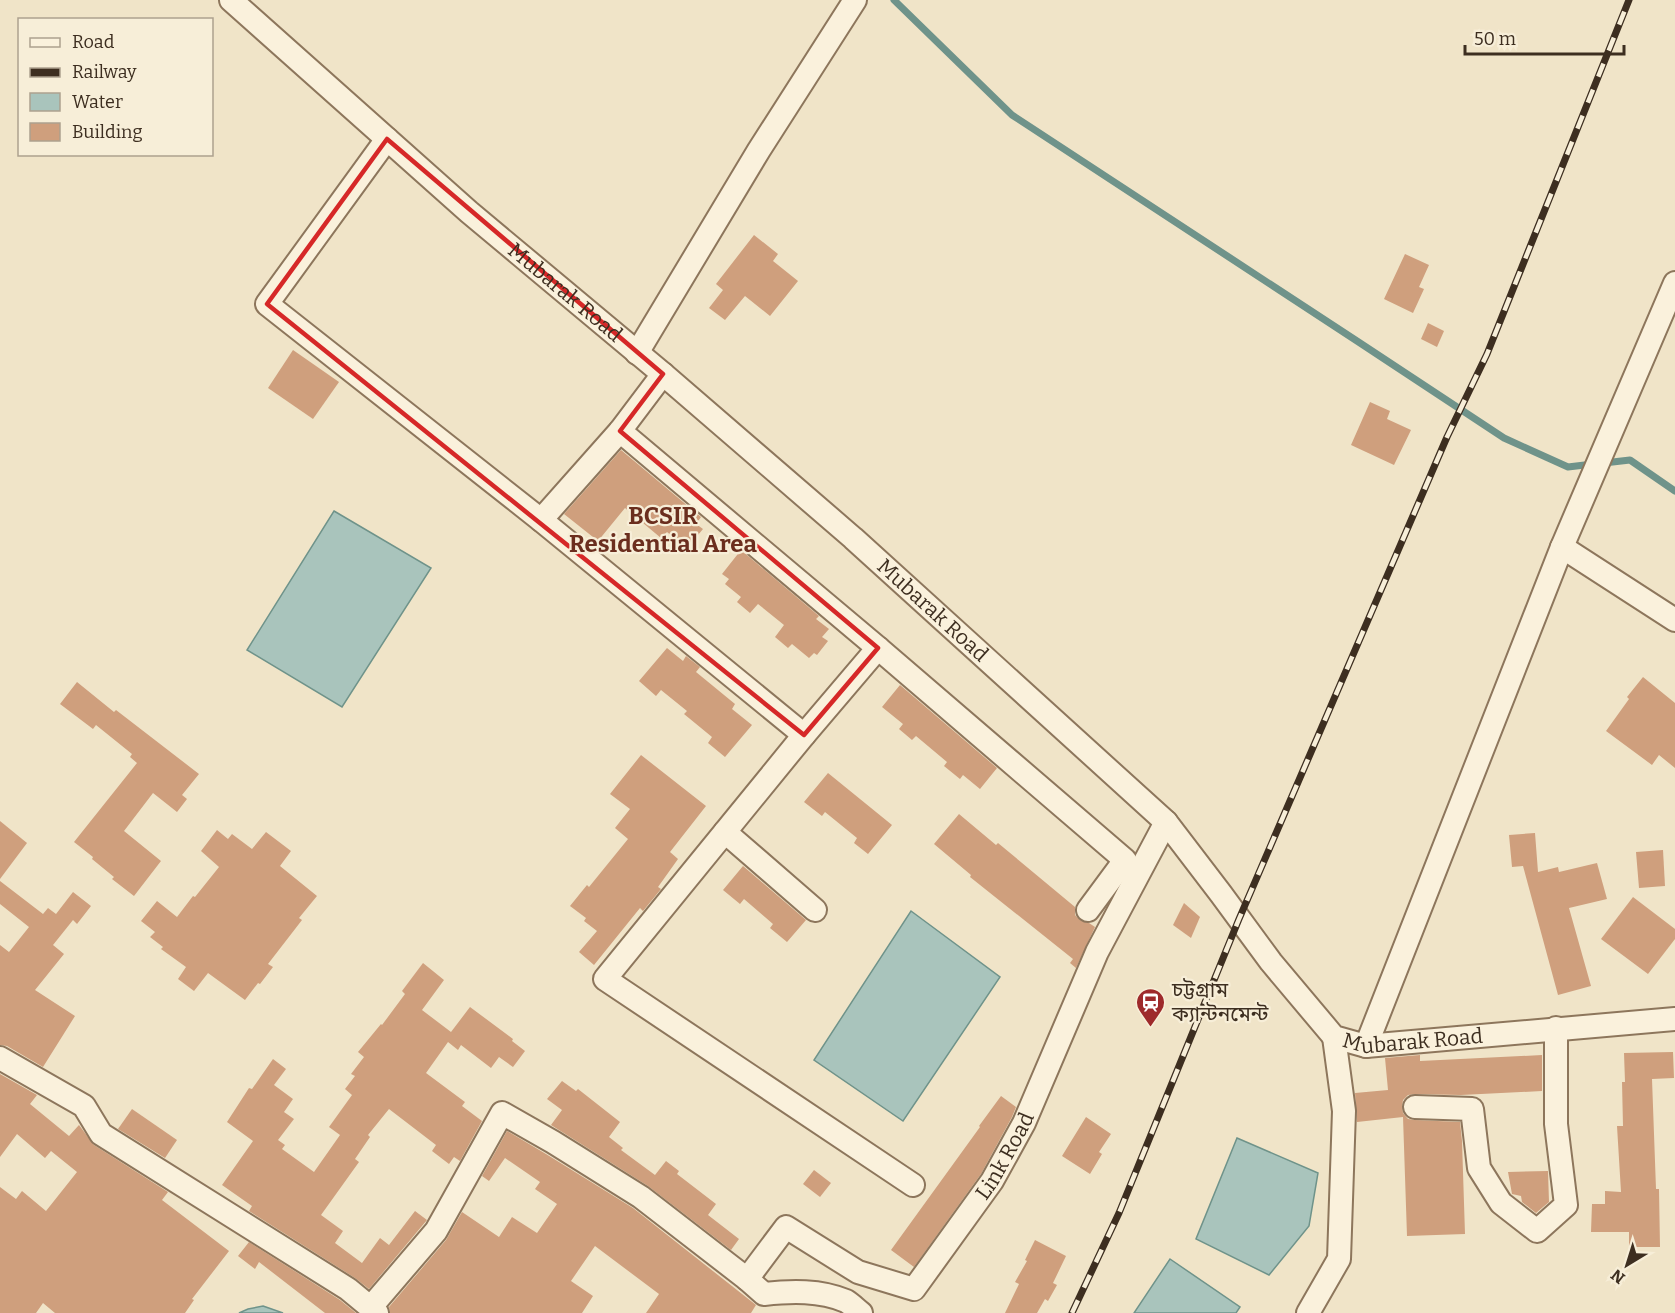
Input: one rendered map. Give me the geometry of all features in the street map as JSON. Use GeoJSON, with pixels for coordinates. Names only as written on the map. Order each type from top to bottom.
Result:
{"type":"FeatureCollection","features":[{"type":"Feature","properties":{"kind":"street","name":"Mubarak Road"},"geometry":{"type":"LineString","coordinates":[[231,0],[469,212],[663,374],[853,538],[1166,822],[1271,962],[1334,1037],[1366,1046],[1675,1019]]}},
{"type":"Feature","properties":{"kind":"street"},"geometry":{"type":"LineString","coordinates":[[637,353],[759,150],[851,7]]}},
{"type":"Feature","properties":{"kind":"street"},"geometry":{"type":"LineString","coordinates":[[387,139],[267,304],[541,520],[804,735]]}},
{"type":"Feature","properties":{"kind":"street"},"geometry":{"type":"LineString","coordinates":[[1366,1046],[1562,546],[1675,283]]}},
{"type":"Feature","properties":{"kind":"street"},"geometry":{"type":"LineString","coordinates":[[541,520],[620,431],[663,374]]}},
{"type":"Feature","properties":{"kind":"street"},"geometry":{"type":"LineString","coordinates":[[620,431],[1125,860],[1088,910]]}},
{"type":"Feature","properties":{"kind":"street"},"geometry":{"type":"LineString","coordinates":[[1562,546],[1675,620]]}},
{"type":"Feature","properties":{"kind":"street"},"geometry":{"type":"LineString","coordinates":[[878,648],[605,979],[913,1185]]}},
{"type":"Feature","properties":{"kind":"street","name":"Link Road"},"geometry":{"type":"LineString","coordinates":[[747,1279],[786,1227],[858,1272],[914,1289],[992,1181],[1024,1123],[1097,952],[1166,822]]}},
{"type":"Feature","properties":{"kind":"street"},"geometry":{"type":"LineString","coordinates":[[725,832],[815,910]]}},
{"type":"Feature","properties":{"kind":"street"},"geometry":{"type":"LineString","coordinates":[[1415,1107],[1472,1109],[1479,1168],[1501,1203],[1537,1231],[1566,1205],[1556,1124],[1556,1028]]}},
{"type":"Feature","properties":{"kind":"street"},"geometry":{"type":"LineString","coordinates":[[1308,1313],[1339,1259],[1344,1110],[1334,1037]]}},
{"type":"Feature","properties":{"kind":"street"},"geometry":{"type":"LineString","coordinates":[[0,1058],[84,1107],[101,1134],[348,1289],[374,1310],[436,1231],[502,1113],[641,1197],[764,1294],[789,1291],[818,1293],[847,1302],[861,1313]]}},
{"type":"Feature","properties":{"kind":"highlighted area"},"geometry":{"type":"Polygon","coordinates":[[[387,139],[663,374],[620,431],[878,648],[804,735],[267,304],[387,139]]]}},
{"type":"Feature","properties":{"kind":"water"},"geometry":{"type":"Polygon","coordinates":[[[334,511],[431,568],[342,707],[247,650],[334,511]]]}},
{"type":"Feature","properties":{"kind":"water"},"geometry":{"type":"Polygon","coordinates":[[[911,911],[1000,977],[903,1121],[814,1060],[911,911]]]}},
{"type":"Feature","properties":{"kind":"water"},"geometry":{"type":"Polygon","coordinates":[[[1237,1138],[1318,1173],[1309,1226],[1269,1275],[1196,1239],[1237,1138]]]}},
{"type":"Feature","properties":{"kind":"water"},"geometry":{"type":"Polygon","coordinates":[[[1170,1259],[1240,1307],[1236,1313],[1134,1313],[1170,1259]]]}},
{"type":"Feature","properties":{"kind":"water"},"geometry":{"type":"Polygon","coordinates":[[[263,1306],[283,1313],[239,1313],[248,1309],[263,1306]]]}},
{"type":"Feature","properties":{"kind":"building"},"geometry":{"type":"Polygon","coordinates":[[[754,235],[778,254],[773,261],[798,281],[770,316],[745,296],[725,320],[709,308],[723,290],[716,284],[754,235]]]}},
{"type":"Feature","properties":{"kind":"building"},"geometry":{"type":"Polygon","coordinates":[[[1405,254],[1429,265],[1419,287],[1424,289],[1413,313],[1384,299],[1405,254]]]}},
{"type":"Feature","properties":{"kind":"building"},"geometry":{"type":"Polygon","coordinates":[[[1428,323],[1444,331],[1437,347],[1421,339],[1428,323]]]}},
{"type":"Feature","properties":{"kind":"building"},"geometry":{"type":"Polygon","coordinates":[[[293,350],[339,382],[313,419],[268,388],[293,350]]]}},
{"type":"Feature","properties":{"kind":"building"},"geometry":{"type":"Polygon","coordinates":[[[1370,402],[1390,411],[1387,419],[1411,430],[1394,465],[1351,445],[1370,402]]]}},
{"type":"Feature","properties":{"kind":"building"},"geometry":{"type":"Polygon","coordinates":[[[621,450],[701,517],[696,524],[703,529],[687,548],[667,532],[661,538],[625,508],[598,541],[564,514],[621,450]]]}},
{"type":"Feature","properties":{"kind":"building"},"geometry":{"type":"Polygon","coordinates":[[[741,550],[819,616],[816,619],[829,629],[822,637],[828,641],[817,655],[814,653],[809,658],[792,644],[788,648],[775,637],[784,625],[758,604],[750,613],[737,602],[741,597],[725,584],[729,579],[722,574],[741,550]]]}},
{"type":"Feature","properties":{"kind":"building"},"geometry":{"type":"Polygon","coordinates":[[[667,648],[683,661],[686,656],[700,667],[696,672],[735,704],[732,709],[752,725],[725,757],[708,743],[712,737],[684,714],[687,711],[661,690],[656,696],[639,681],[667,648]]]}},
{"type":"Feature","properties":{"kind":"building"},"geometry":{"type":"Polygon","coordinates":[[[1643,677],[1675,703],[1675,768],[1659,755],[1652,765],[1606,731],[1629,699],[1627,697],[1643,677]]]}},
{"type":"Feature","properties":{"kind":"building"},"geometry":{"type":"Polygon","coordinates":[[[77,682],[199,774],[182,795],[187,799],[177,812],[153,793],[124,831],[161,861],[134,896],[112,879],[114,877],[74,842],[137,763],[130,757],[132,754],[96,725],[93,729],[60,704],[77,682]]]}},
{"type":"Feature","properties":{"kind":"building"},"geometry":{"type":"Polygon","coordinates":[[[900,685],[997,768],[980,789],[963,775],[960,779],[944,766],[947,762],[916,736],[912,740],[899,729],[903,724],[882,707],[900,685]]]}},
{"type":"Feature","properties":{"kind":"building"},"geometry":{"type":"Polygon","coordinates":[[[641,755],[706,806],[670,852],[678,859],[658,887],[661,889],[643,911],[640,908],[594,965],[579,952],[597,931],[584,921],[586,918],[570,906],[587,885],[589,887],[628,839],[615,828],[630,809],[610,794],[641,755]]]}},
{"type":"Feature","properties":{"kind":"building"},"geometry":{"type":"Polygon","coordinates":[[[828,773],[892,825],[868,854],[854,843],[857,838],[825,812],[822,816],[804,802],[828,773]]]}},
{"type":"Feature","properties":{"kind":"building"},"geometry":{"type":"Polygon","coordinates":[[[959,814],[1075,907],[1075,915],[1080,920],[1095,927],[1076,968],[1070,963],[1073,959],[970,877],[971,875],[934,844],[959,814]]]}},
{"type":"Feature","properties":{"kind":"building"},"geometry":{"type":"Polygon","coordinates":[[[0,821],[27,843],[0,879],[0,821]]]}},
{"type":"Feature","properties":{"kind":"building"},"geometry":{"type":"Polygon","coordinates":[[[217,830],[228,839],[232,834],[252,849],[266,832],[291,851],[280,866],[317,896],[299,918],[302,920],[268,964],[273,967],[245,1000],[208,973],[194,991],[178,979],[186,967],[161,949],[163,947],[150,937],[155,932],[141,921],[157,901],[177,917],[193,896],[195,897],[219,867],[201,851],[217,830]]]}},
{"type":"Feature","properties":{"kind":"building"},"geometry":{"type":"Polygon","coordinates":[[[1535,833],[1538,872],[1558,867],[1559,872],[1597,863],[1607,899],[1569,908],[1591,986],[1558,995],[1523,866],[1512,867],[1509,835],[1535,833]]]}},
{"type":"Feature","properties":{"kind":"building"},"geometry":{"type":"Polygon","coordinates":[[[1663,850],[1665,886],[1639,888],[1636,852],[1663,850]]]}},
{"type":"Feature","properties":{"kind":"building"},"geometry":{"type":"Polygon","coordinates":[[[743,866],[806,920],[787,942],[770,928],[773,924],[744,899],[740,904],[723,890],[743,866]]]}},
{"type":"Feature","properties":{"kind":"building"},"geometry":{"type":"Polygon","coordinates":[[[0,881],[43,914],[48,908],[56,914],[73,892],[91,906],[77,924],[73,920],[53,945],[64,954],[35,990],[75,1016],[43,1067],[7,1046],[0,1045],[0,945],[9,952],[29,927],[0,904],[0,881]]]}},
{"type":"Feature","properties":{"kind":"building"},"geometry":{"type":"Polygon","coordinates":[[[1633,897],[1675,929],[1675,939],[1648,974],[1601,939],[1633,897]]]}},
{"type":"Feature","properties":{"kind":"building"},"geometry":{"type":"Polygon","coordinates":[[[1184,903],[1200,917],[1191,938],[1173,925],[1184,903]]]}},
{"type":"Feature","properties":{"kind":"building"},"geometry":{"type":"Polygon","coordinates":[[[423,963],[444,980],[422,1010],[451,1032],[470,1007],[513,1039],[512,1041],[525,1051],[513,1067],[499,1057],[491,1068],[461,1045],[458,1050],[448,1042],[426,1073],[465,1102],[462,1106],[482,1121],[460,1161],[454,1157],[449,1164],[432,1151],[436,1145],[389,1109],[368,1135],[370,1137],[355,1159],[359,1162],[321,1215],[343,1231],[335,1243],[362,1263],[380,1238],[389,1245],[415,1211],[427,1220],[369,1289],[249,1211],[252,1206],[222,1185],[253,1141],[227,1122],[249,1088],[252,1089],[273,1059],[286,1069],[274,1085],[293,1099],[284,1112],[294,1119],[278,1140],[285,1145],[282,1149],[314,1172],[340,1135],[329,1127],[352,1095],[345,1089],[355,1076],[351,1074],[364,1057],[358,1052],[405,994],[402,991],[423,963]]]}},
{"type":"Feature","properties":{"kind":"building"},"geometry":{"type":"Polygon","coordinates":[[[1673,1052],[1674,1078],[1652,1079],[1660,1247],[1629,1247],[1629,1232],[1591,1232],[1592,1204],[1605,1204],[1605,1191],[1621,1192],[1617,1126],[1623,1126],[1624,1053],[1673,1052]]]}},
{"type":"Feature","properties":{"kind":"building"},"geometry":{"type":"Polygon","coordinates":[[[1420,1055],[1420,1061],[1542,1055],[1542,1091],[1461,1095],[1415,1094],[1408,1095],[1403,1100],[1403,1113],[1408,1119],[1460,1122],[1465,1234],[1407,1236],[1403,1117],[1357,1122],[1355,1093],[1388,1090],[1385,1058],[1420,1055]]]}},
{"type":"Feature","properties":{"kind":"building"},"geometry":{"type":"Polygon","coordinates":[[[0,1074],[37,1095],[30,1104],[69,1136],[79,1125],[94,1145],[168,1192],[162,1200],[229,1251],[192,1299],[194,1300],[185,1313],[55,1313],[43,1303],[36,1313],[0,1313],[0,1187],[16,1199],[22,1191],[46,1211],[77,1172],[51,1151],[45,1158],[17,1134],[0,1157],[0,1074]]]}},
{"type":"Feature","properties":{"kind":"building"},"geometry":{"type":"Polygon","coordinates":[[[562,1081],[576,1091],[578,1089],[620,1122],[609,1137],[623,1148],[621,1150],[655,1175],[666,1161],[679,1171],[677,1174],[716,1204],[708,1215],[739,1239],[731,1250],[648,1186],[551,1125],[562,1110],[547,1099],[562,1081]]]}},
{"type":"Feature","properties":{"kind":"building"},"geometry":{"type":"Polygon","coordinates":[[[1001,1096],[1016,1107],[1012,1117],[981,1174],[914,1267],[891,1250],[1001,1096]]]}},
{"type":"Feature","properties":{"kind":"building"},"geometry":{"type":"Polygon","coordinates":[[[132,1109],[177,1140],[165,1158],[118,1129],[132,1109]]]}},
{"type":"Feature","properties":{"kind":"building"},"geometry":{"type":"Polygon","coordinates":[[[1086,1117],[1111,1134],[1099,1152],[1102,1154],[1090,1174],[1062,1156],[1086,1117]]]}},
{"type":"Feature","properties":{"kind":"building"},"geometry":{"type":"Polygon","coordinates":[[[507,1131],[633,1208],[756,1305],[751,1313],[646,1313],[659,1294],[595,1246],[571,1281],[593,1296],[582,1313],[390,1313],[389,1307],[446,1240],[462,1212],[499,1237],[512,1217],[537,1233],[557,1204],[535,1189],[540,1182],[505,1158],[489,1181],[482,1176],[507,1131]]]}},
{"type":"Feature","properties":{"kind":"building"},"geometry":{"type":"Polygon","coordinates":[[[814,1170],[831,1183],[820,1197],[803,1184],[814,1170]]]}},
{"type":"Feature","properties":{"kind":"building"},"geometry":{"type":"Polygon","coordinates":[[[1548,1171],[1549,1202],[1536,1213],[1522,1202],[1521,1196],[1512,1194],[1508,1172],[1548,1171]]]}},
{"type":"Feature","properties":{"kind":"building"},"geometry":{"type":"Polygon","coordinates":[[[1035,1240],[1066,1256],[1053,1283],[1057,1285],[1048,1301],[1045,1299],[1037,1313],[1005,1313],[1019,1284],[1015,1282],[1027,1261],[1025,1260],[1035,1240]]]}},
{"type":"Feature","properties":{"kind":"building"},"geometry":{"type":"Polygon","coordinates":[[[249,1242],[340,1300],[356,1313],[325,1313],[259,1262],[255,1269],[238,1256],[249,1242]]]}},
{"type":"Feature","properties":{"kind":"waterway"},"geometry":{"type":"LineString","coordinates":[[894,0],[1012,115],[1504,438],[1568,467],[1593,464]]}},
{"type":"Feature","properties":{"kind":"waterway"},"geometry":{"type":"LineString","coordinates":[[1604,463],[1630,460],[1675,491]]}},
{"type":"Feature","properties":{"kind":"railway"},"geometry":{"type":"LineString","coordinates":[[1072,1313],[1119,1213],[1239,919],[1447,437],[1487,354],[1629,0]]}},
{"type":"Feature","properties":{"kind":"place","name":"চট্টগ্রাম ক্যান্টনমেন্ট"},"geometry":{"type":"Point","coordinates":[1151,1028]}},
{"type":"Feature","properties":{"kind":"district","name":"BCSIR Residential Area"},"geometry":{"type":"Point","coordinates":[663,530]}}]}
